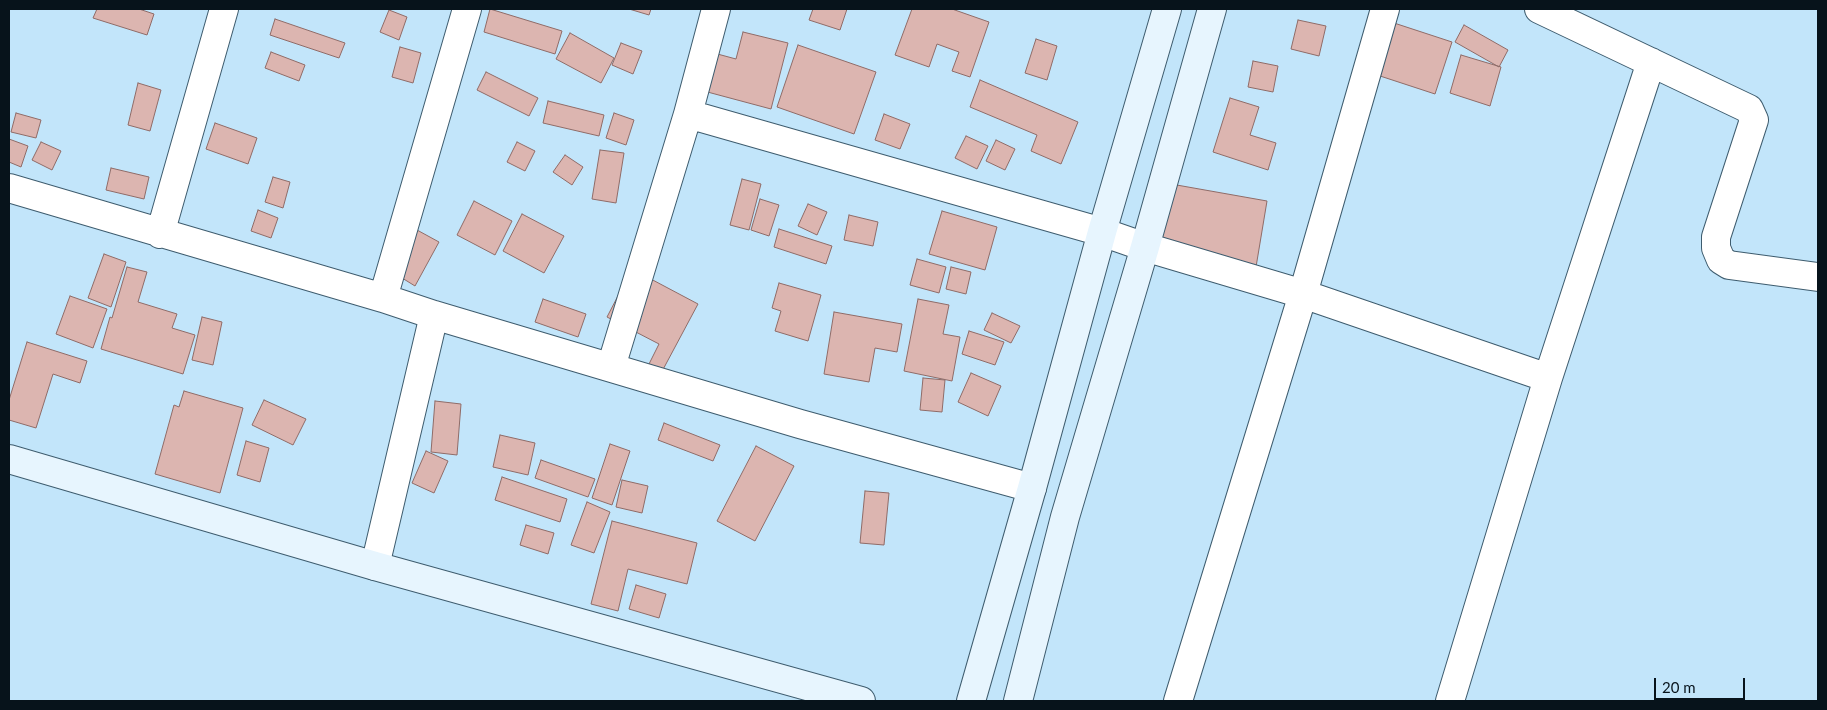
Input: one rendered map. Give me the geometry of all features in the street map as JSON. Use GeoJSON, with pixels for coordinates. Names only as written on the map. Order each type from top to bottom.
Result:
{"type":"FeatureCollection","features":[{"type":"Feature","properties":{"kind":"main road"},"geometry":{"type":"LineString","coordinates":[[971,701],[1166,9]]}},
{"type":"Feature","properties":{"kind":"main road"},"geometry":{"type":"LineString","coordinates":[[1018,701],[1065,517],[1145,247],[1212,9]]}},
{"type":"Feature","properties":{"kind":"main road"},"geometry":{"type":"LineString","coordinates":[[9,459],[375,566],[861,701]]}},
{"type":"Feature","properties":{"kind":"street"},"geometry":{"type":"LineString","coordinates":[[160,234],[224,9]]}},
{"type":"Feature","properties":{"kind":"street"},"geometry":{"type":"LineString","coordinates":[[383,298],[467,9]]}},
{"type":"Feature","properties":{"kind":"street"},"geometry":{"type":"LineString","coordinates":[[610,367],[688,114],[716,9]]}},
{"type":"Feature","properties":{"kind":"street"},"geometry":{"type":"LineString","coordinates":[[1178,701],[1303,294],[1385,9]]}},
{"type":"Feature","properties":{"kind":"street"},"geometry":{"type":"LineString","coordinates":[[1539,9],[1742,105],[1752,113],[1754,120],[1716,237],[1716,248],[1721,260],[1729,265],[1818,277]]}},
{"type":"Feature","properties":{"kind":"street"},"geometry":{"type":"LineString","coordinates":[[1450,701],[1548,378],[1652,62]]}},
{"type":"Feature","properties":{"kind":"street"},"geometry":{"type":"LineString","coordinates":[[688,114],[1102,232],[1145,247],[1303,294],[1548,378]]}},
{"type":"Feature","properties":{"kind":"street"},"geometry":{"type":"LineString","coordinates":[[9,188],[160,234],[383,298],[434,315],[800,424],[1032,488]]}},
{"type":"Feature","properties":{"kind":"street"},"geometry":{"type":"LineString","coordinates":[[375,566],[434,315]]}},
{"type":"Feature","properties":{"kind":"building"},"geometry":{"type":"Polygon","coordinates":[[[97,9],[139,9],[154,14],[147,35],[93,18],[97,9]]]}},
{"type":"Feature","properties":{"kind":"building"},"geometry":{"type":"Polygon","coordinates":[[[490,9],[562,31],[555,54],[484,32],[490,9]]]}},
{"type":"Feature","properties":{"kind":"building"},"geometry":{"type":"Polygon","coordinates":[[[629,9],[651,9],[649,15],[629,9]]]}},
{"type":"Feature","properties":{"kind":"building"},"geometry":{"type":"Polygon","coordinates":[[[813,9],[847,9],[840,30],[809,20],[813,9]]]}},
{"type":"Feature","properties":{"kind":"building"},"geometry":{"type":"Polygon","coordinates":[[[912,9],[952,9],[989,22],[970,77],[952,71],[959,52],[937,44],[929,67],[895,55],[912,9]]]}},
{"type":"Feature","properties":{"kind":"building"},"geometry":{"type":"Polygon","coordinates":[[[389,10],[407,17],[399,40],[380,32],[389,10]]]}},
{"type":"Feature","properties":{"kind":"building"},"geometry":{"type":"Polygon","coordinates":[[[275,19],[345,43],[339,58],[270,35],[275,19]]]}},
{"type":"Feature","properties":{"kind":"building"},"geometry":{"type":"Polygon","coordinates":[[[1298,20],[1326,26],[1319,56],[1291,49],[1298,20]]]}},
{"type":"Feature","properties":{"kind":"building"},"geometry":{"type":"Polygon","coordinates":[[[1391,22],[1452,42],[1435,94],[1374,74],[1391,22]]]}},
{"type":"Feature","properties":{"kind":"building"},"geometry":{"type":"Polygon","coordinates":[[[1464,25],[1508,50],[1499,67],[1455,42],[1464,25]]]}},
{"type":"Feature","properties":{"kind":"building"},"geometry":{"type":"Polygon","coordinates":[[[743,32],[788,43],[771,109],[700,90],[710,52],[736,59],[743,32]]]}},
{"type":"Feature","properties":{"kind":"building"},"geometry":{"type":"Polygon","coordinates":[[[570,33],[614,58],[601,83],[556,59],[570,33]]]}},
{"type":"Feature","properties":{"kind":"building"},"geometry":{"type":"Polygon","coordinates":[[[1036,39],[1057,46],[1047,80],[1025,73],[1036,39]]]}},
{"type":"Feature","properties":{"kind":"building"},"geometry":{"type":"Polygon","coordinates":[[[621,43],[642,51],[633,74],[612,65],[621,43]]]}},
{"type":"Feature","properties":{"kind":"building"},"geometry":{"type":"Polygon","coordinates":[[[798,45],[876,72],[854,134],[777,107],[798,45]]]}},
{"type":"Feature","properties":{"kind":"building"},"geometry":{"type":"Polygon","coordinates":[[[400,47],[421,53],[413,83],[392,77],[400,47]]]}},
{"type":"Feature","properties":{"kind":"building"},"geometry":{"type":"Polygon","coordinates":[[[271,52],[305,65],[299,81],[265,68],[271,52]]]}},
{"type":"Feature","properties":{"kind":"building"},"geometry":{"type":"Polygon","coordinates":[[[1461,55],[1501,67],[1490,106],[1450,93],[1461,55]]]}},
{"type":"Feature","properties":{"kind":"building"},"geometry":{"type":"Polygon","coordinates":[[[1253,61],[1278,66],[1273,92],[1248,87],[1253,61]]]}},
{"type":"Feature","properties":{"kind":"building"},"geometry":{"type":"Polygon","coordinates":[[[486,72],[538,98],[529,116],[477,90],[486,72]]]}},
{"type":"Feature","properties":{"kind":"building"},"geometry":{"type":"Polygon","coordinates":[[[980,80],[1078,122],[1061,164],[1031,151],[1037,135],[970,107],[980,80]]]}},
{"type":"Feature","properties":{"kind":"building"},"geometry":{"type":"Polygon","coordinates":[[[138,83],[161,90],[150,131],[128,125],[138,83]]]}},
{"type":"Feature","properties":{"kind":"building"},"geometry":{"type":"Polygon","coordinates":[[[1230,98],[1259,107],[1250,135],[1276,143],[1268,170],[1213,152],[1230,98]]]}},
{"type":"Feature","properties":{"kind":"building"},"geometry":{"type":"Polygon","coordinates":[[[548,101],[604,115],[599,136],[543,123],[548,101]]]}},
{"type":"Feature","properties":{"kind":"building"},"geometry":{"type":"Polygon","coordinates":[[[16,113],[41,120],[36,138],[11,132],[16,113]]]}},
{"type":"Feature","properties":{"kind":"building"},"geometry":{"type":"Polygon","coordinates":[[[614,113],[634,120],[626,145],[606,138],[614,113]]]}},
{"type":"Feature","properties":{"kind":"building"},"geometry":{"type":"Polygon","coordinates":[[[884,114],[910,124],[900,149],[875,140],[884,114]]]}},
{"type":"Feature","properties":{"kind":"building"},"geometry":{"type":"Polygon","coordinates":[[[215,123],[257,138],[248,164],[206,149],[215,123]]]}},
{"type":"Feature","properties":{"kind":"building"},"geometry":{"type":"Polygon","coordinates":[[[966,136],[988,146],[977,169],[955,158],[966,136]]]}},
{"type":"Feature","properties":{"kind":"building"},"geometry":{"type":"Polygon","coordinates":[[[9,139],[28,146],[21,167],[9,162],[9,139]]]}},
{"type":"Feature","properties":{"kind":"building"},"geometry":{"type":"Polygon","coordinates":[[[996,140],[1015,149],[1005,170],[986,161],[996,140]]]}},
{"type":"Feature","properties":{"kind":"building"},"geometry":{"type":"Polygon","coordinates":[[[41,142],[61,151],[52,170],[32,160],[41,142]]]}},
{"type":"Feature","properties":{"kind":"building"},"geometry":{"type":"Polygon","coordinates":[[[517,142],[535,151],[525,171],[507,162],[517,142]]]}},
{"type":"Feature","properties":{"kind":"building"},"geometry":{"type":"Polygon","coordinates":[[[600,150],[624,153],[616,203],[592,199],[600,150]]]}},
{"type":"Feature","properties":{"kind":"building"},"geometry":{"type":"Polygon","coordinates":[[[565,155],[583,167],[572,185],[553,172],[565,155]]]}},
{"type":"Feature","properties":{"kind":"building"},"geometry":{"type":"Polygon","coordinates":[[[111,168],[149,177],[144,199],[106,190],[111,168]]]}},
{"type":"Feature","properties":{"kind":"building"},"geometry":{"type":"Polygon","coordinates":[[[273,177],[290,182],[283,208],[265,202],[273,177]]]}},
{"type":"Feature","properties":{"kind":"building"},"geometry":{"type":"Polygon","coordinates":[[[742,179],[761,184],[749,230],[730,225],[742,179]]]}},
{"type":"Feature","properties":{"kind":"building"},"geometry":{"type":"Polygon","coordinates":[[[1171,184],[1267,201],[1255,273],[1158,256],[1171,184]]]}},
{"type":"Feature","properties":{"kind":"building"},"geometry":{"type":"Polygon","coordinates":[[[760,199],[779,205],[769,236],[751,230],[760,199]]]}},
{"type":"Feature","properties":{"kind":"building"},"geometry":{"type":"Polygon","coordinates":[[[474,201],[512,221],[495,255],[457,235],[474,201]]]}},
{"type":"Feature","properties":{"kind":"building"},"geometry":{"type":"Polygon","coordinates":[[[808,204],[827,212],[817,235],[798,226],[808,204]]]}},
{"type":"Feature","properties":{"kind":"building"},"geometry":{"type":"Polygon","coordinates":[[[258,210],[278,218],[271,238],[251,231],[258,210]]]}},
{"type":"Feature","properties":{"kind":"building"},"geometry":{"type":"Polygon","coordinates":[[[942,211],[997,227],[985,270],[929,254],[942,211]]]}},
{"type":"Feature","properties":{"kind":"building"},"geometry":{"type":"Polygon","coordinates":[[[522,214],[564,236],[544,273],[503,251],[522,214]]]}},
{"type":"Feature","properties":{"kind":"building"},"geometry":{"type":"Polygon","coordinates":[[[849,215],[878,222],[873,246],[844,240],[849,215]]]}},
{"type":"Feature","properties":{"kind":"building"},"geometry":{"type":"Polygon","coordinates":[[[779,229],[832,246],[826,264],[774,247],[779,229]]]}},
{"type":"Feature","properties":{"kind":"building"},"geometry":{"type":"Polygon","coordinates":[[[417,230],[439,242],[415,286],[394,273],[417,230]]]}},
{"type":"Feature","properties":{"kind":"building"},"geometry":{"type":"Polygon","coordinates":[[[104,254],[126,262],[111,307],[88,298],[104,254]]]}},
{"type":"Feature","properties":{"kind":"building"},"geometry":{"type":"Polygon","coordinates":[[[917,259],[946,267],[939,293],[910,285],[917,259]]]}},
{"type":"Feature","properties":{"kind":"building"},"geometry":{"type":"Polygon","coordinates":[[[127,267],[147,272],[138,302],[177,314],[172,328],[195,335],[183,374],[101,349],[127,267]]]}},
{"type":"Feature","properties":{"kind":"building"},"geometry":{"type":"Polygon","coordinates":[[[951,267],[971,272],[966,294],[946,289],[951,267]]]}},
{"type":"Feature","properties":{"kind":"building"},"geometry":{"type":"Polygon","coordinates":[[[632,269],[698,304],[659,377],[646,370],[659,344],[607,317],[632,269]]]}},
{"type":"Feature","properties":{"kind":"building"},"geometry":{"type":"Polygon","coordinates":[[[779,283],[821,295],[808,341],[775,331],[781,311],[772,308],[779,283]]]}},
{"type":"Feature","properties":{"kind":"building"},"geometry":{"type":"Polygon","coordinates":[[[70,296],[107,309],[93,348],[56,334],[70,296]]]}},
{"type":"Feature","properties":{"kind":"building"},"geometry":{"type":"Polygon","coordinates":[[[543,299],[586,314],[578,337],[535,322],[543,299]]]}},
{"type":"Feature","properties":{"kind":"building"},"geometry":{"type":"Polygon","coordinates":[[[918,299],[949,305],[943,334],[960,337],[952,381],[904,371],[918,299]]]}},
{"type":"Feature","properties":{"kind":"building"},"geometry":{"type":"Polygon","coordinates":[[[834,312],[902,324],[897,352],[875,348],[869,382],[824,374],[834,312]]]}},
{"type":"Feature","properties":{"kind":"building"},"geometry":{"type":"Polygon","coordinates":[[[992,313],[1020,326],[1011,343],[984,330],[992,313]]]}},
{"type":"Feature","properties":{"kind":"building"},"geometry":{"type":"Polygon","coordinates":[[[202,317],[222,322],[213,365],[192,360],[202,317]]]}},
{"type":"Feature","properties":{"kind":"building"},"geometry":{"type":"Polygon","coordinates":[[[969,331],[1004,342],[995,365],[962,354],[969,331]]]}},
{"type":"Feature","properties":{"kind":"building"},"geometry":{"type":"Polygon","coordinates":[[[27,342],[87,361],[80,383],[53,374],[36,428],[9,420],[9,400],[27,342]]]}},
{"type":"Feature","properties":{"kind":"building"},"geometry":{"type":"Polygon","coordinates":[[[971,373],[1001,386],[988,416],[958,402],[971,373]]]}},
{"type":"Feature","properties":{"kind":"building"},"geometry":{"type":"Polygon","coordinates":[[[923,378],[945,380],[942,412],[920,410],[923,378]]]}},
{"type":"Feature","properties":{"kind":"building"},"geometry":{"type":"Polygon","coordinates":[[[184,391],[243,408],[220,493],[155,474],[174,405],[179,407],[184,391]]]}},
{"type":"Feature","properties":{"kind":"building"},"geometry":{"type":"Polygon","coordinates":[[[264,400],[306,419],[293,445],[252,425],[264,400]]]}},
{"type":"Feature","properties":{"kind":"building"},"geometry":{"type":"Polygon","coordinates":[[[435,401],[461,404],[457,455],[431,452],[435,401]]]}},
{"type":"Feature","properties":{"kind":"building"},"geometry":{"type":"Polygon","coordinates":[[[664,423],[720,445],[713,461],[658,440],[664,423]]]}},
{"type":"Feature","properties":{"kind":"building"},"geometry":{"type":"Polygon","coordinates":[[[500,435],[535,443],[528,475],[493,467],[500,435]]]}},
{"type":"Feature","properties":{"kind":"building"},"geometry":{"type":"Polygon","coordinates":[[[246,441],[269,448],[260,482],[237,475],[246,441]]]}},
{"type":"Feature","properties":{"kind":"building"},"geometry":{"type":"Polygon","coordinates":[[[610,444],[630,451],[612,505],[592,498],[610,444]]]}},
{"type":"Feature","properties":{"kind":"building"},"geometry":{"type":"Polygon","coordinates":[[[756,446],[794,466],[755,541],[717,521],[756,446]]]}},
{"type":"Feature","properties":{"kind":"building"},"geometry":{"type":"Polygon","coordinates":[[[426,451],[448,461],[434,493],[412,483],[426,451]]]}},
{"type":"Feature","properties":{"kind":"building"},"geometry":{"type":"Polygon","coordinates":[[[541,460],[595,479],[588,497],[535,478],[541,460]]]}},
{"type":"Feature","properties":{"kind":"building"},"geometry":{"type":"Polygon","coordinates":[[[502,477],[567,499],[560,522],[495,500],[502,477]]]}},
{"type":"Feature","properties":{"kind":"building"},"geometry":{"type":"Polygon","coordinates":[[[622,480],[648,486],[642,513],[616,507],[622,480]]]}},
{"type":"Feature","properties":{"kind":"building"},"geometry":{"type":"Polygon","coordinates":[[[865,491],[889,493],[884,545],[860,543],[865,491]]]}},
{"type":"Feature","properties":{"kind":"building"},"geometry":{"type":"Polygon","coordinates":[[[587,502],[610,512],[594,553],[571,545],[587,502]]]}},
{"type":"Feature","properties":{"kind":"building"},"geometry":{"type":"Polygon","coordinates":[[[612,521],[697,543],[687,584],[628,569],[618,611],[591,604],[612,521]]]}},
{"type":"Feature","properties":{"kind":"building"},"geometry":{"type":"Polygon","coordinates":[[[526,525],[554,533],[548,554],[520,545],[526,525]]]}},
{"type":"Feature","properties":{"kind":"building"},"geometry":{"type":"Polygon","coordinates":[[[636,585],[666,594],[659,618],[629,609],[636,585]]]}}]}
